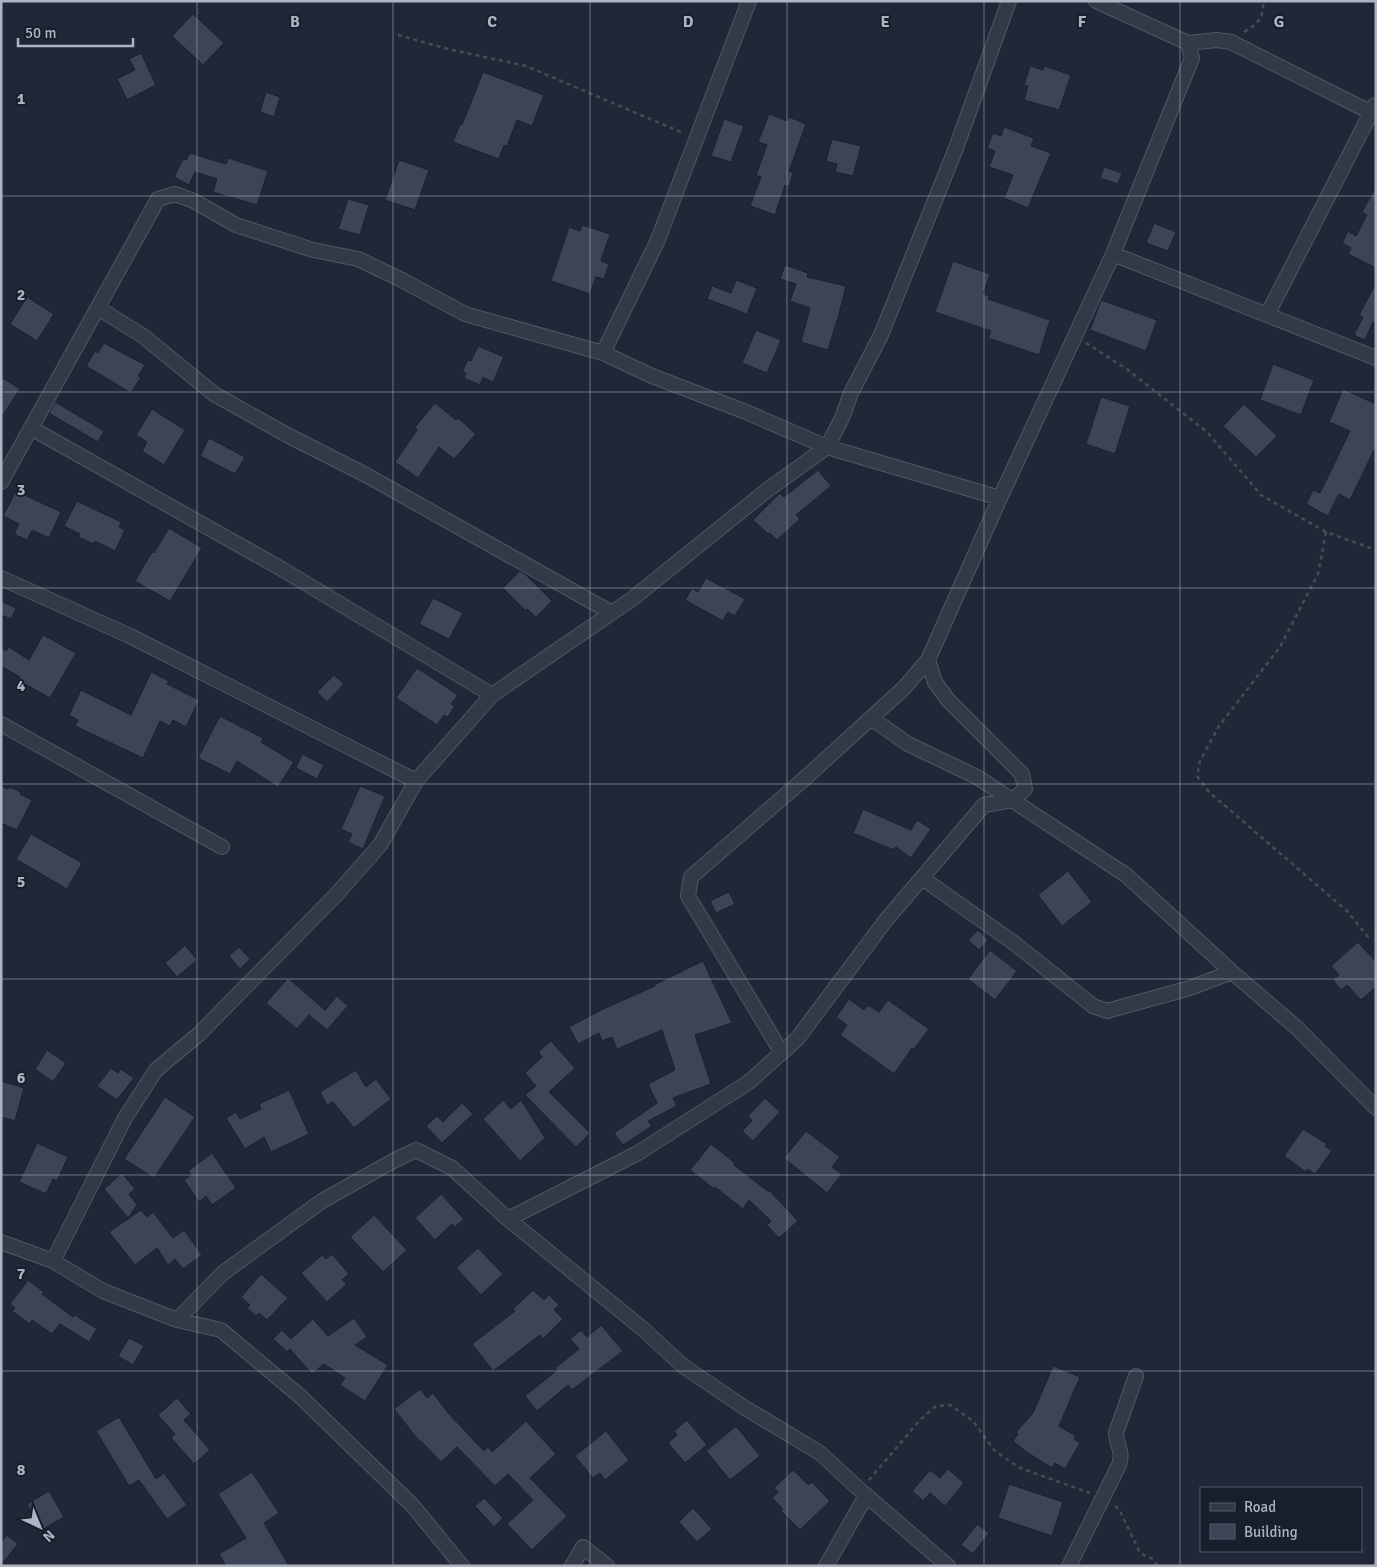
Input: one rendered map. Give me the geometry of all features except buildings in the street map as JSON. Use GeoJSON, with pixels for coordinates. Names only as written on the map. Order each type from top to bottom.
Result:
{"type":"FeatureCollection","features":[{"type":"Feature","properties":{"kind":"street"},"geometry":{"type":"LineString","coordinates":[[604,353],[657,242],[749,1]]}},
{"type":"Feature","properties":{"kind":"street"},"geometry":{"type":"LineString","coordinates":[[53,1261],[125,1118],[156,1070],[200,1034],[335,896],[380,846],[416,781],[492,695],[632,599],[766,491],[827,448],[842,418],[851,393],[881,335],[959,139],[1010,1]]}},
{"type":"Feature","properties":{"kind":"street"},"geometry":{"type":"LineString","coordinates":[[1096,1],[1188,43],[1217,40],[1230,42],[1374,110],[1267,315]]}},
{"type":"Feature","properties":{"kind":"street"},"geometry":{"type":"LineString","coordinates":[[782,1053],[688,896],[691,877],[803,780],[904,688],[928,660],[1000,498],[1113,254],[1192,58],[1188,43]]}},
{"type":"Feature","properties":{"kind":"street"},"geometry":{"type":"LineString","coordinates":[[1,482],[158,199],[176,194],[194,201],[236,225],[313,250],[358,259],[465,314],[604,353],[652,376],[746,412],[827,448],[1000,498]]}},
{"type":"Feature","properties":{"kind":"street"},"geometry":{"type":"LineString","coordinates":[[1113,254],[1376,358]]}},
{"type":"Feature","properties":{"kind":"street"},"geometry":{"type":"LineString","coordinates":[[98,308],[143,336],[214,394],[287,435],[366,475],[612,613]]}},
{"type":"Feature","properties":{"kind":"street"},"geometry":{"type":"LineString","coordinates":[[31,428],[280,568],[492,695]]}},
{"type":"Feature","properties":{"kind":"street"},"geometry":{"type":"LineString","coordinates":[[1,578],[130,636],[416,781]]}},
{"type":"Feature","properties":{"kind":"street"},"geometry":{"type":"LineString","coordinates":[[508,1218],[638,1153],[749,1082],[797,1039],[886,920],[984,805],[1013,800],[1024,789],[1022,774],[948,700],[935,682],[928,660]]}},
{"type":"Feature","properties":{"kind":"street"},"geometry":{"type":"LineString","coordinates":[[870,718],[908,744],[977,777],[1126,875],[1232,972],[1297,1028],[1376,1108]]}},
{"type":"Feature","properties":{"kind":"street"},"geometry":{"type":"LineString","coordinates":[[1,724],[222,847]]}},
{"type":"Feature","properties":{"kind":"street"},"geometry":{"type":"LineString","coordinates":[[922,878],[1014,943],[1093,1006],[1107,1011],[1190,988],[1232,972]]}},
{"type":"Feature","properties":{"kind":"street"},"geometry":{"type":"LineString","coordinates":[[177,1320],[224,1273],[322,1201],[416,1150],[452,1168],[508,1218],[643,1329],[683,1366],[744,1408],[820,1453],[863,1493],[948,1566]]}},
{"type":"Feature","properties":{"kind":"street"},"geometry":{"type":"LineString","coordinates":[[1,1242],[53,1261],[103,1291],[177,1320],[222,1330],[294,1391],[413,1506],[462,1566]]}},
{"type":"Feature","properties":{"kind":"street"},"geometry":{"type":"LineString","coordinates":[[1070,1566],[1122,1457],[1121,1450],[1116,1441],[1116,1433],[1136,1376]]}},
{"type":"Feature","properties":{"kind":"street"},"geometry":{"type":"LineString","coordinates":[[826,1566],[863,1493]]}},
{"type":"Feature","properties":{"kind":"street"},"geometry":{"type":"LineString","coordinates":[[572,1566],[583,1547],[607,1566]]}},
{"type":"Feature","properties":{"kind":"path"},"geometry":{"type":"LineString","coordinates":[[1230,42],[1257,24],[1264,13],[1263,1]]}},
{"type":"Feature","properties":{"kind":"path"},"geometry":{"type":"LineString","coordinates":[[398,35],[448,49],[526,66],[696,139]]}},
{"type":"Feature","properties":{"kind":"path"},"geometry":{"type":"LineString","coordinates":[[1074,338],[1083,341],[1128,370],[1206,432],[1261,495],[1326,532],[1376,550]]}},
{"type":"Feature","properties":{"kind":"path"},"geometry":{"type":"LineString","coordinates":[[1326,532],[1318,574],[1280,647],[1219,726],[1200,761],[1197,776],[1209,792],[1347,911],[1369,938]]}},
{"type":"Feature","properties":{"kind":"path"},"geometry":{"type":"LineString","coordinates":[[863,1493],[920,1420],[936,1406],[950,1405],[973,1421],[994,1451],[1020,1468],[1103,1498],[1119,1510],[1140,1553],[1153,1559],[1157,1566]]}}]}
